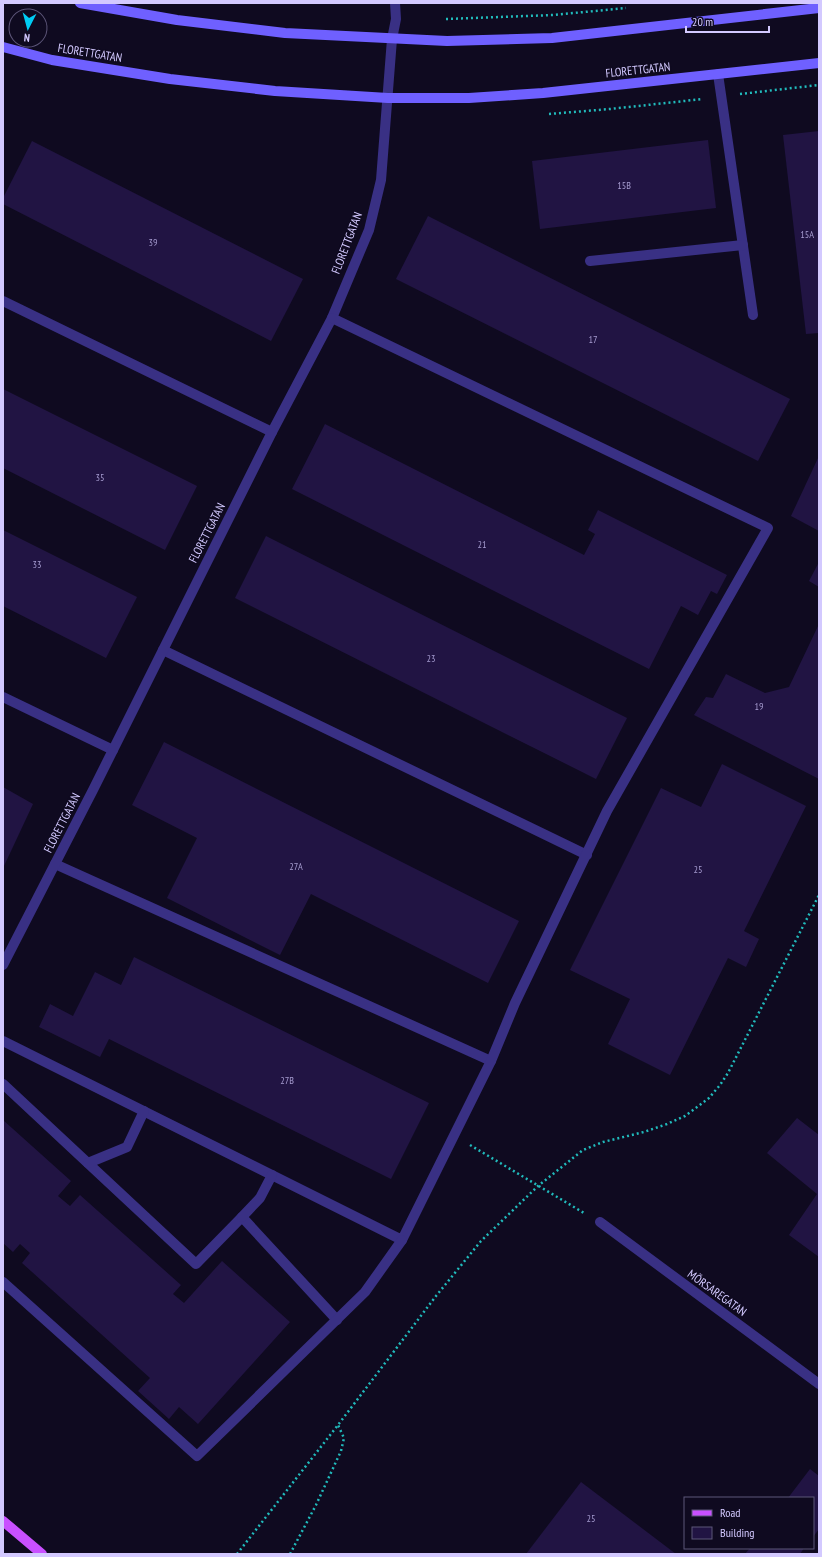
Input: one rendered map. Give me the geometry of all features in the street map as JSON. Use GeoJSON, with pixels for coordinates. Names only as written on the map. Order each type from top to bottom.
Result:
{"type":"FeatureCollection","features":[{"type":"Feature","properties":{"kind":"main road"},"geometry":{"type":"LineString","coordinates":[[3,1521],[42,1554]]}},
{"type":"Feature","properties":{"kind":"street"},"geometry":{"type":"LineString","coordinates":[[80,3],[177,20],[285,33],[447,41],[552,38],[819,8]]}},
{"type":"Feature","properties":{"kind":"street","name":"FLORETTGATAN"},"geometry":{"type":"LineString","coordinates":[[3,965],[56,864],[272,432],[332,318],[369,230],[381,180],[392,39],[396,19],[395,3]]}},
{"type":"Feature","properties":{"kind":"street","name":"FLORETTGATAN"},"geometry":{"type":"LineString","coordinates":[[3,47],[52,60],[170,79],[275,91],[388,98],[469,98],[543,93],[819,63]]}},
{"type":"Feature","properties":{"kind":"street"},"geometry":{"type":"LineString","coordinates":[[718,74],[753,315]]}},
{"type":"Feature","properties":{"kind":"street"},"geometry":{"type":"LineString","coordinates":[[590,261],[743,245]]}},
{"type":"Feature","properties":{"kind":"street"},"geometry":{"type":"LineString","coordinates":[[3,302],[272,432]]}},
{"type":"Feature","properties":{"kind":"street"},"geometry":{"type":"LineString","coordinates":[[3,1282],[197,1456],[337,1320],[365,1292],[402,1240],[491,1061],[515,1003],[607,811],[768,528],[332,318]]}},
{"type":"Feature","properties":{"kind":"street"},"geometry":{"type":"LineString","coordinates":[[163,650],[587,855]]}},
{"type":"Feature","properties":{"kind":"street"},"geometry":{"type":"LineString","coordinates":[[3,697],[113,750]]}},
{"type":"Feature","properties":{"kind":"street"},"geometry":{"type":"LineString","coordinates":[[56,864],[491,1061]]}},
{"type":"Feature","properties":{"kind":"street"},"geometry":{"type":"LineString","coordinates":[[3,1041],[402,1240]]}},
{"type":"Feature","properties":{"kind":"street"},"geometry":{"type":"LineString","coordinates":[[3,1084],[196,1264],[260,1198],[272,1175]]}},
{"type":"Feature","properties":{"kind":"street"},"geometry":{"type":"LineString","coordinates":[[88,1163],[127,1148],[144,1111]]}},
{"type":"Feature","properties":{"kind":"street"},"geometry":{"type":"LineString","coordinates":[[242,1217],[337,1320]]}},
{"type":"Feature","properties":{"kind":"street","name":"MÖRSAREGATAN"},"geometry":{"type":"LineString","coordinates":[[600,1222],[819,1384]]}},
{"type":"Feature","properties":{"kind":"path"},"geometry":{"type":"LineString","coordinates":[[444,20],[629,8]]}},
{"type":"Feature","properties":{"kind":"path"},"geometry":{"type":"LineString","coordinates":[[237,1554],[436,1296],[481,1241],[538,1186],[583,1150],[603,1142],[644,1132],[667,1124],[685,1116],[709,1098],[728,1073],[819,895]]}},
{"type":"Feature","properties":{"kind":"path"},"geometry":{"type":"LineString","coordinates":[[454,1135],[600,1222]]}},
{"type":"Feature","properties":{"kind":"path"},"geometry":{"type":"LineString","coordinates":[[290,1554],[316,1506],[342,1451],[344,1438],[338,1425]]}},
{"type":"Feature","properties":{"kind":"building"},"geometry":{"type":"Polygon","coordinates":[[[819,131],[819,333],[806,334],[783,135],[819,131]]]}},
{"type":"Feature","properties":{"kind":"building"},"geometry":{"type":"Polygon","coordinates":[[[708,140],[716,208],[540,229],[532,161],[708,140]]]}},
{"type":"Feature","properties":{"kind":"building"},"geometry":{"type":"Polygon","coordinates":[[[32,141],[303,279],[271,341],[3,204],[3,198],[32,141]]]}},
{"type":"Feature","properties":{"kind":"building"},"geometry":{"type":"Polygon","coordinates":[[[428,216],[790,399],[758,461],[396,279],[428,216]]]}},
{"type":"Feature","properties":{"kind":"building"},"geometry":{"type":"Polygon","coordinates":[[[3,389],[197,486],[165,550],[3,468],[3,389]]]}},
{"type":"Feature","properties":{"kind":"building"},"geometry":{"type":"Polygon","coordinates":[[[325,424],[584,555],[595,534],[588,530],[598,510],[727,575],[717,594],[711,591],[698,615],[681,606],[649,669],[292,489],[325,424]]]}},
{"type":"Feature","properties":{"kind":"building"},"geometry":{"type":"Polygon","coordinates":[[[819,456],[819,531],[791,516],[819,456]]]}},
{"type":"Feature","properties":{"kind":"building"},"geometry":{"type":"Polygon","coordinates":[[[3,530],[137,597],[106,658],[3,606],[3,530]]]}},
{"type":"Feature","properties":{"kind":"building"},"geometry":{"type":"Polygon","coordinates":[[[266,536],[627,718],[596,779],[235,598],[266,536]]]}},
{"type":"Feature","properties":{"kind":"building"},"geometry":{"type":"Polygon","coordinates":[[[819,562],[819,587],[809,581],[819,562]]]}},
{"type":"Feature","properties":{"kind":"building"},"geometry":{"type":"Polygon","coordinates":[[[819,624],[819,779],[694,715],[706,697],[713,698],[726,674],[765,693],[789,687],[819,624]]]}},
{"type":"Feature","properties":{"kind":"building"},"geometry":{"type":"Polygon","coordinates":[[[164,742],[519,921],[488,983],[311,894],[280,955],[167,898],[197,838],[132,805],[164,742]]]}},
{"type":"Feature","properties":{"kind":"building"},"geometry":{"type":"Polygon","coordinates":[[[722,764],[806,806],[744,931],[759,939],[746,967],[728,958],[670,1075],[608,1044],[630,999],[570,970],[661,788],[701,807],[722,764]]]}},
{"type":"Feature","properties":{"kind":"building"},"geometry":{"type":"Polygon","coordinates":[[[3,787],[33,804],[4,866],[3,866],[3,787]]]}},
{"type":"Feature","properties":{"kind":"building"},"geometry":{"type":"Polygon","coordinates":[[[134,957],[429,1103],[391,1179],[109,1039],[100,1057],[39,1027],[50,1004],[73,1016],[95,972],[121,985],[134,957]]]}},
{"type":"Feature","properties":{"kind":"building"},"geometry":{"type":"Polygon","coordinates":[[[797,1118],[819,1135],[819,1257],[789,1235],[817,1194],[767,1153],[797,1118]]]}},
{"type":"Feature","properties":{"kind":"building"},"geometry":{"type":"Polygon","coordinates":[[[3,1120],[71,1181],[58,1196],[70,1206],[80,1195],[181,1285],[173,1294],[184,1303],[222,1261],[290,1322],[198,1424],[179,1407],[169,1419],[138,1391],[150,1378],[22,1263],[30,1253],[20,1244],[13,1252],[3,1243],[3,1120]]]}},
{"type":"Feature","properties":{"kind":"building"},"geometry":{"type":"Polygon","coordinates":[[[810,1469],[819,1476],[819,1529],[814,1536],[814,1497],[789,1497],[810,1469]]]}},
{"type":"Feature","properties":{"kind":"building"},"geometry":{"type":"Polygon","coordinates":[[[581,1482],[676,1554],[526,1554],[581,1482]]]}},
{"type":"Feature","properties":{"kind":"building"},"geometry":{"type":"Polygon","coordinates":[[[749,1549],[803,1549],[800,1554],[745,1554],[749,1549]]]}}]}
